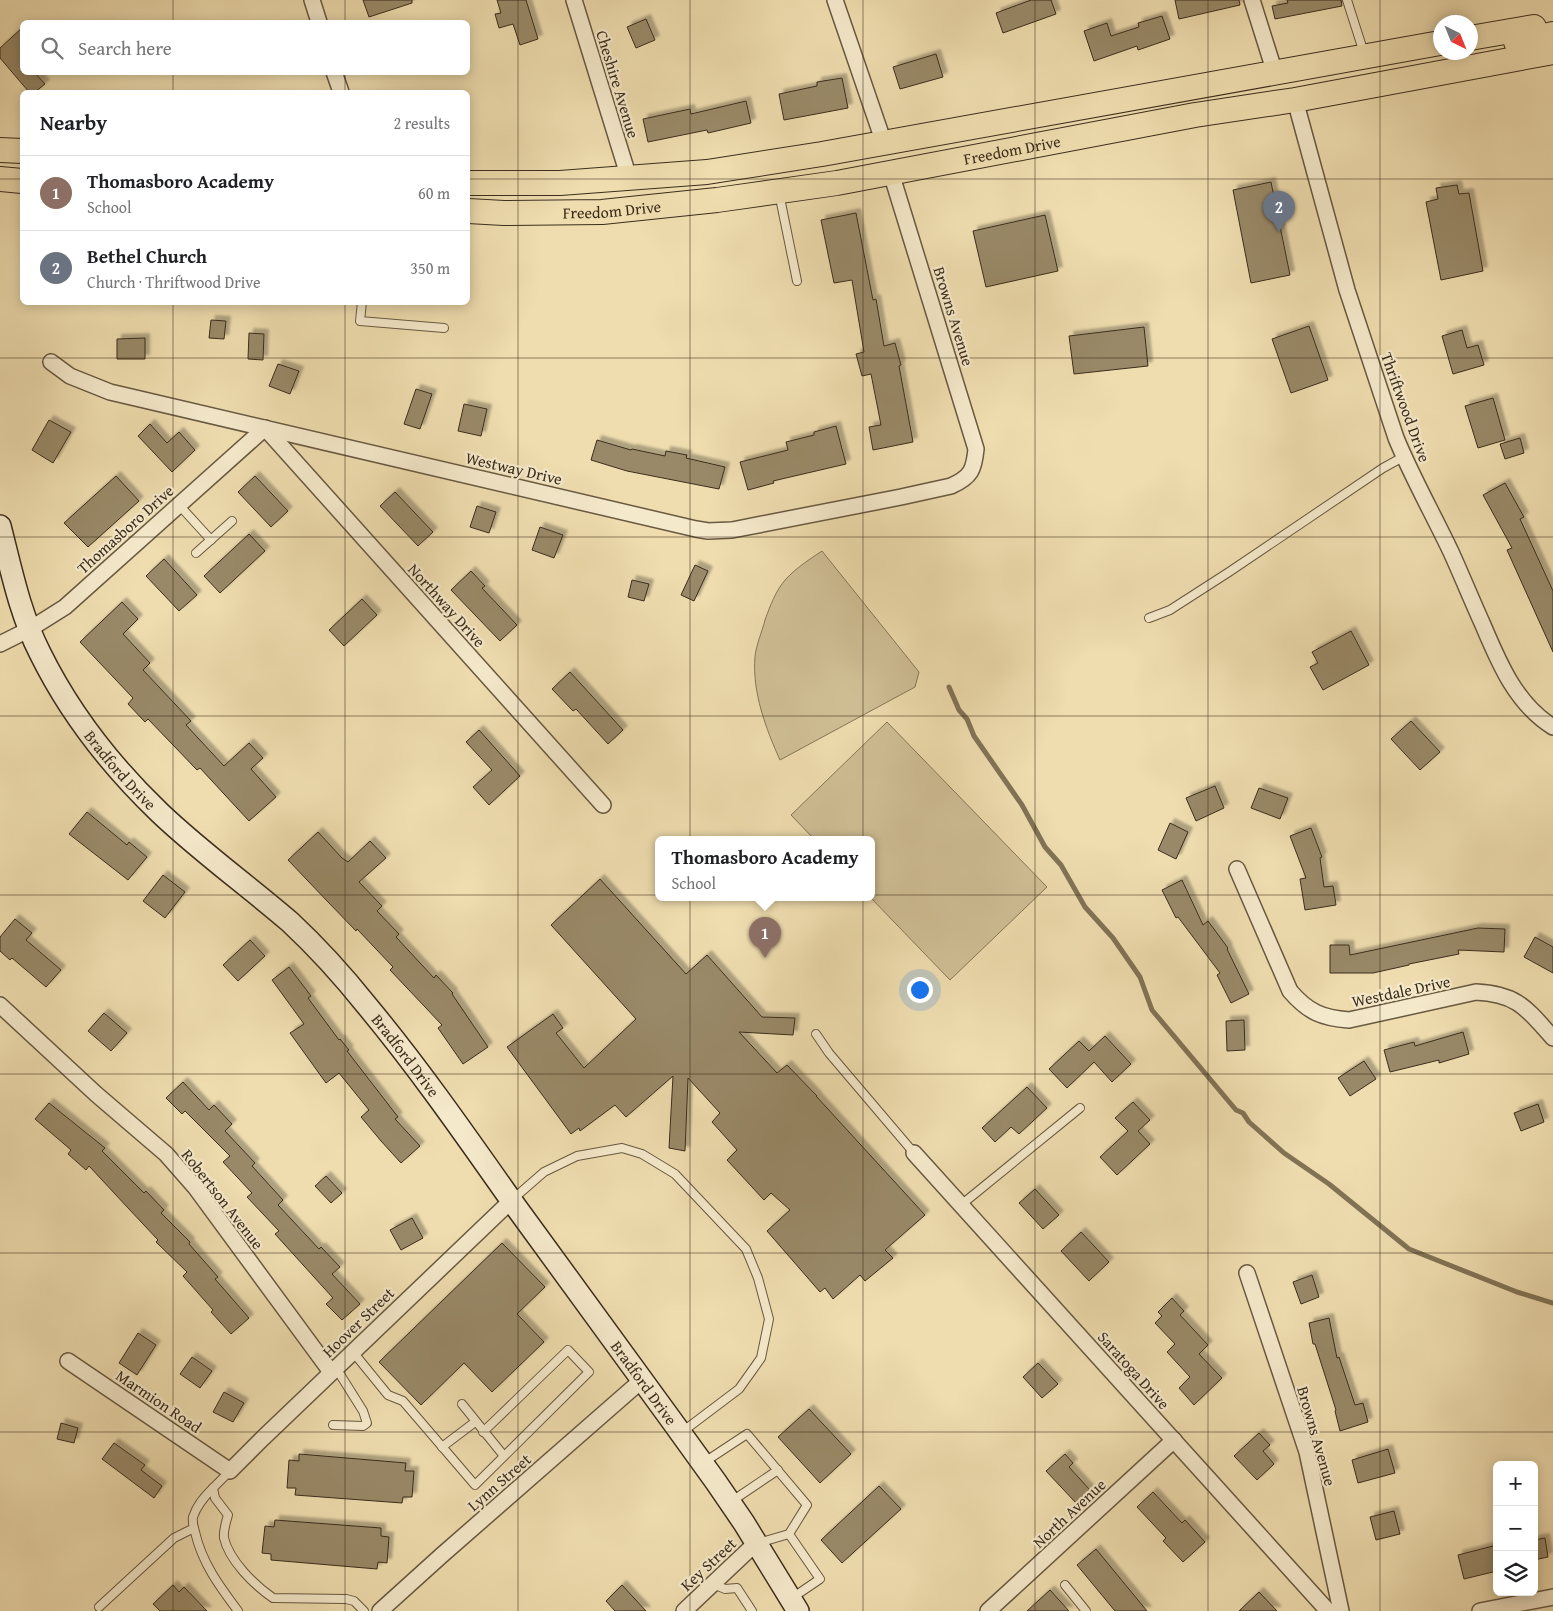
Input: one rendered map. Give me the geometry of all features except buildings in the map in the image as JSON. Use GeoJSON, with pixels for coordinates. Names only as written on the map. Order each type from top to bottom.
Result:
{"type":"FeatureCollection","features":[{"type":"Feature","properties":{"kind":"main road"},"geometry":{"type":"LineString","coordinates":[[1478,37],[1553,23]]}},
{"type":"Feature","properties":{"kind":"main road"},"geometry":{"type":"LineString","coordinates":[[1478,49],[1553,34]]}},
{"type":"Feature","properties":{"kind":"main road","name":"Freedom Drive"},"geometry":{"type":"LineString","coordinates":[[470,182],[560,184],[707,172],[822,154],[1433,44]]}},
{"type":"Feature","properties":{"kind":"main road","name":"Freedom Drive"},"geometry":{"type":"LineString","coordinates":[[470,211],[504,214],[602,212],[717,200],[836,183],[1195,115],[1295,100],[1553,52]]}},
{"type":"Feature","properties":{"kind":"main road"},"geometry":{"type":"LineString","coordinates":[[1295,100],[1312,86],[1327,79],[1433,58]]}},
{"type":"Feature","properties":{"kind":"main road"},"geometry":{"type":"LineString","coordinates":[[1025,148],[1037,137],[1252,95],[1268,83],[1275,73]]}},
{"type":"Feature","properties":{"kind":"main road"},"geometry":{"type":"LineString","coordinates":[[0,150],[20,151]]}},
{"type":"Feature","properties":{"kind":"main road"},"geometry":{"type":"LineString","coordinates":[[0,179],[20,181]]}},
{"type":"Feature","properties":{"kind":"street"},"geometry":{"type":"LineString","coordinates":[[312,0],[318,20]]}},
{"type":"Feature","properties":{"kind":"street","name":"Cheshire Avenue"},"geometry":{"type":"LineString","coordinates":[[574,0],[629,178]]}},
{"type":"Feature","properties":{"kind":"street"},"geometry":{"type":"LineString","coordinates":[[835,0],[884,143]]}},
{"type":"Feature","properties":{"kind":"street"},"geometry":{"type":"LineString","coordinates":[[1252,0],[1275,73]]}},
{"type":"Feature","properties":{"kind":"street"},"geometry":{"type":"LineString","coordinates":[[335,75],[339,90]]}},
{"type":"Feature","properties":{"kind":"street","name":"Thriftwood Drive"},"geometry":{"type":"LineString","coordinates":[[1295,100],[1347,290],[1396,438],[1510,683],[1526,704],[1553,727]]}},
{"type":"Feature","properties":{"kind":"street","name":"Browns Avenue"},"geometry":{"type":"LineString","coordinates":[[891,173],[976,450],[975,464],[972,471]]}},
{"type":"Feature","properties":{"kind":"street","name":"Westway Drive"},"geometry":{"type":"LineString","coordinates":[[51,362],[70,376],[103,390],[708,531],[732,530],[951,486],[972,471]]}},
{"type":"Feature","properties":{"kind":"street","name":"Thomasboro Drive"},"geometry":{"type":"LineString","coordinates":[[0,644],[30,629],[65,607],[265,428]]}},
{"type":"Feature","properties":{"kind":"street","name":"Northway Drive"},"geometry":{"type":"LineString","coordinates":[[265,428],[602,805]]}},
{"type":"Feature","properties":{"kind":"street","name":"Bradford Drive"},"geometry":{"type":"LineString","coordinates":[[0,526],[18,596],[39,652],[80,722],[105,755],[161,814],[291,924],[328,960],[380,1021],[434,1092],[730,1502],[794,1605]]}},
{"type":"Feature","properties":{"kind":"street","name":"Westdale Drive"},"geometry":{"type":"LineString","coordinates":[[1237,870],[1290,991],[1302,1004],[1316,1014],[1332,1019],[1349,1020],[1476,992],[1494,993],[1511,998],[1526,1008],[1553,1038]]}},
{"type":"Feature","properties":{"kind":"street","name":"Robertson Avenue"},"geometry":{"type":"LineString","coordinates":[[0,1005],[96,1094],[166,1154],[195,1187],[333,1370]]}},
{"type":"Feature","properties":{"kind":"street","name":"Saratoga Drive"},"geometry":{"type":"LineString","coordinates":[[914,1153],[1328,1611]]}},
{"type":"Feature","properties":{"kind":"street","name":"Hoover Street"},"geometry":{"type":"LineString","coordinates":[[230,1471],[512,1200]]}},
{"type":"Feature","properties":{"kind":"street","name":"Browns Avenue"},"geometry":{"type":"LineString","coordinates":[[1247,1274],[1306,1452],[1341,1611]]}},
{"type":"Feature","properties":{"kind":"street","name":"Marmion Road"},"geometry":{"type":"LineString","coordinates":[[68,1361],[230,1471]]}},
{"type":"Feature","properties":{"kind":"street","name":"Lynn Street"},"geometry":{"type":"LineString","coordinates":[[380,1611],[442,1554],[642,1380]]}},
{"type":"Feature","properties":{"kind":"street","name":"North Avenue"},"geometry":{"type":"LineString","coordinates":[[988,1611],[1174,1440]]}},
{"type":"Feature","properties":{"kind":"street","name":"Key Street"},"geometry":{"type":"LineString","coordinates":[[684,1611],[756,1543]]}},
{"type":"Feature","properties":{"kind":"street"},"geometry":{"type":"LineString","coordinates":[[1480,1611],[1553,1597]]}},
{"type":"Feature","properties":{"kind":"lane"},"geometry":{"type":"LineString","coordinates":[[1348,3],[1366,57]]}},
{"type":"Feature","properties":{"kind":"lane"},"geometry":{"type":"LineString","coordinates":[[778,191],[797,282]]}},
{"type":"Feature","properties":{"kind":"lane"},"geometry":{"type":"LineString","coordinates":[[362,305],[360,320],[444,328]]}},
{"type":"Feature","properties":{"kind":"lane"},"geometry":{"type":"LineString","coordinates":[[1149,618],[1170,610],[1383,468],[1404,457]]}},
{"type":"Feature","properties":{"kind":"lane"},"geometry":{"type":"LineString","coordinates":[[179,505],[211,540]]}},
{"type":"Feature","properties":{"kind":"lane"},"geometry":{"type":"LineString","coordinates":[[196,553],[232,521]]}},
{"type":"Feature","properties":{"kind":"lane"},"geometry":{"type":"LineString","coordinates":[[816,1034],[829,1053],[914,1153]]}},
{"type":"Feature","properties":{"kind":"lane"},"geometry":{"type":"LineString","coordinates":[[961,1205],[1080,1108]]}},
{"type":"Feature","properties":{"kind":"lane"},"geometry":{"type":"LineString","coordinates":[[512,1200],[544,1172],[577,1156],[622,1148],[642,1154],[675,1174],[746,1249],[758,1278],[768,1319],[761,1358],[740,1389],[681,1433]]}},
{"type":"Feature","properties":{"kind":"lane"},"geometry":{"type":"LineString","coordinates":[[353,1352],[388,1396],[403,1401],[475,1485],[589,1372],[568,1350],[483,1432]]}},
{"type":"Feature","properties":{"kind":"lane"},"geometry":{"type":"LineString","coordinates":[[333,1370],[363,1411],[367,1423],[364,1426],[333,1425]]}},
{"type":"Feature","properties":{"kind":"lane"},"geometry":{"type":"LineString","coordinates":[[462,1404],[504,1456]]}},
{"type":"Feature","properties":{"kind":"lane"},"geometry":{"type":"LineString","coordinates":[[442,1447],[475,1422]]}},
{"type":"Feature","properties":{"kind":"lane"},"geometry":{"type":"LineString","coordinates":[[702,1463],[747,1434],[808,1505],[789,1534],[756,1543]]}},
{"type":"Feature","properties":{"kind":"lane"},"geometry":{"type":"LineString","coordinates":[[730,1502],[778,1470]]}},
{"type":"Feature","properties":{"kind":"lane"},"geometry":{"type":"LineString","coordinates":[[230,1471],[201,1500],[192,1519],[200,1553],[215,1579],[238,1611]]}},
{"type":"Feature","properties":{"kind":"lane"},"geometry":{"type":"LineString","coordinates":[[213,1488],[215,1498],[228,1515],[224,1536],[233,1559],[264,1592],[273,1598],[346,1599],[354,1601],[364,1611]]}},
{"type":"Feature","properties":{"kind":"lane"},"geometry":{"type":"LineString","coordinates":[[99,1607],[174,1538],[194,1528]]}},
{"type":"Feature","properties":{"kind":"lane"},"geometry":{"type":"LineString","coordinates":[[789,1534],[820,1579],[794,1605]]}},
{"type":"Feature","properties":{"kind":"lane"},"geometry":{"type":"LineString","coordinates":[[713,1584],[725,1589],[737,1588],[752,1611]]}},
{"type":"Feature","properties":{"kind":"lane"},"geometry":{"type":"LineString","coordinates":[[1065,1585],[1086,1611]]}},
{"type":"Feature","properties":{"kind":"shaded area"},"geometry":{"type":"Polygon","coordinates":[[[822,551],[919,672],[915,687],[780,760],[765,723],[758,697],[755,670],[756,652],[767,615],[779,588],[794,571],[822,551]]]}},
{"type":"Feature","properties":{"kind":"shaded area"},"geometry":{"type":"Polygon","coordinates":[[[887,722],[1047,887],[950,980],[874,901],[875,836],[811,836],[791,815],[887,722]]]}},
{"type":"Feature","properties":{"kind":"waterway"},"geometry":{"type":"LineString","coordinates":[[949,687],[959,710],[967,719],[974,736],[1022,805],[1045,847],[1061,865],[1085,907],[1113,938],[1140,977],[1152,1010],[1236,1110],[1243,1113],[1249,1122],[1284,1153],[1329,1184],[1409,1249],[1517,1292],[1553,1303]]}},
{"type":"Feature","properties":{"kind":"place","name":"Bethel Church"},"geometry":{"type":"Point","coordinates":[1279,232]}},
{"type":"Feature","properties":{"kind":"place","name":"Thomasboro Academy"},"geometry":{"type":"Point","coordinates":[765,958]}}]}
